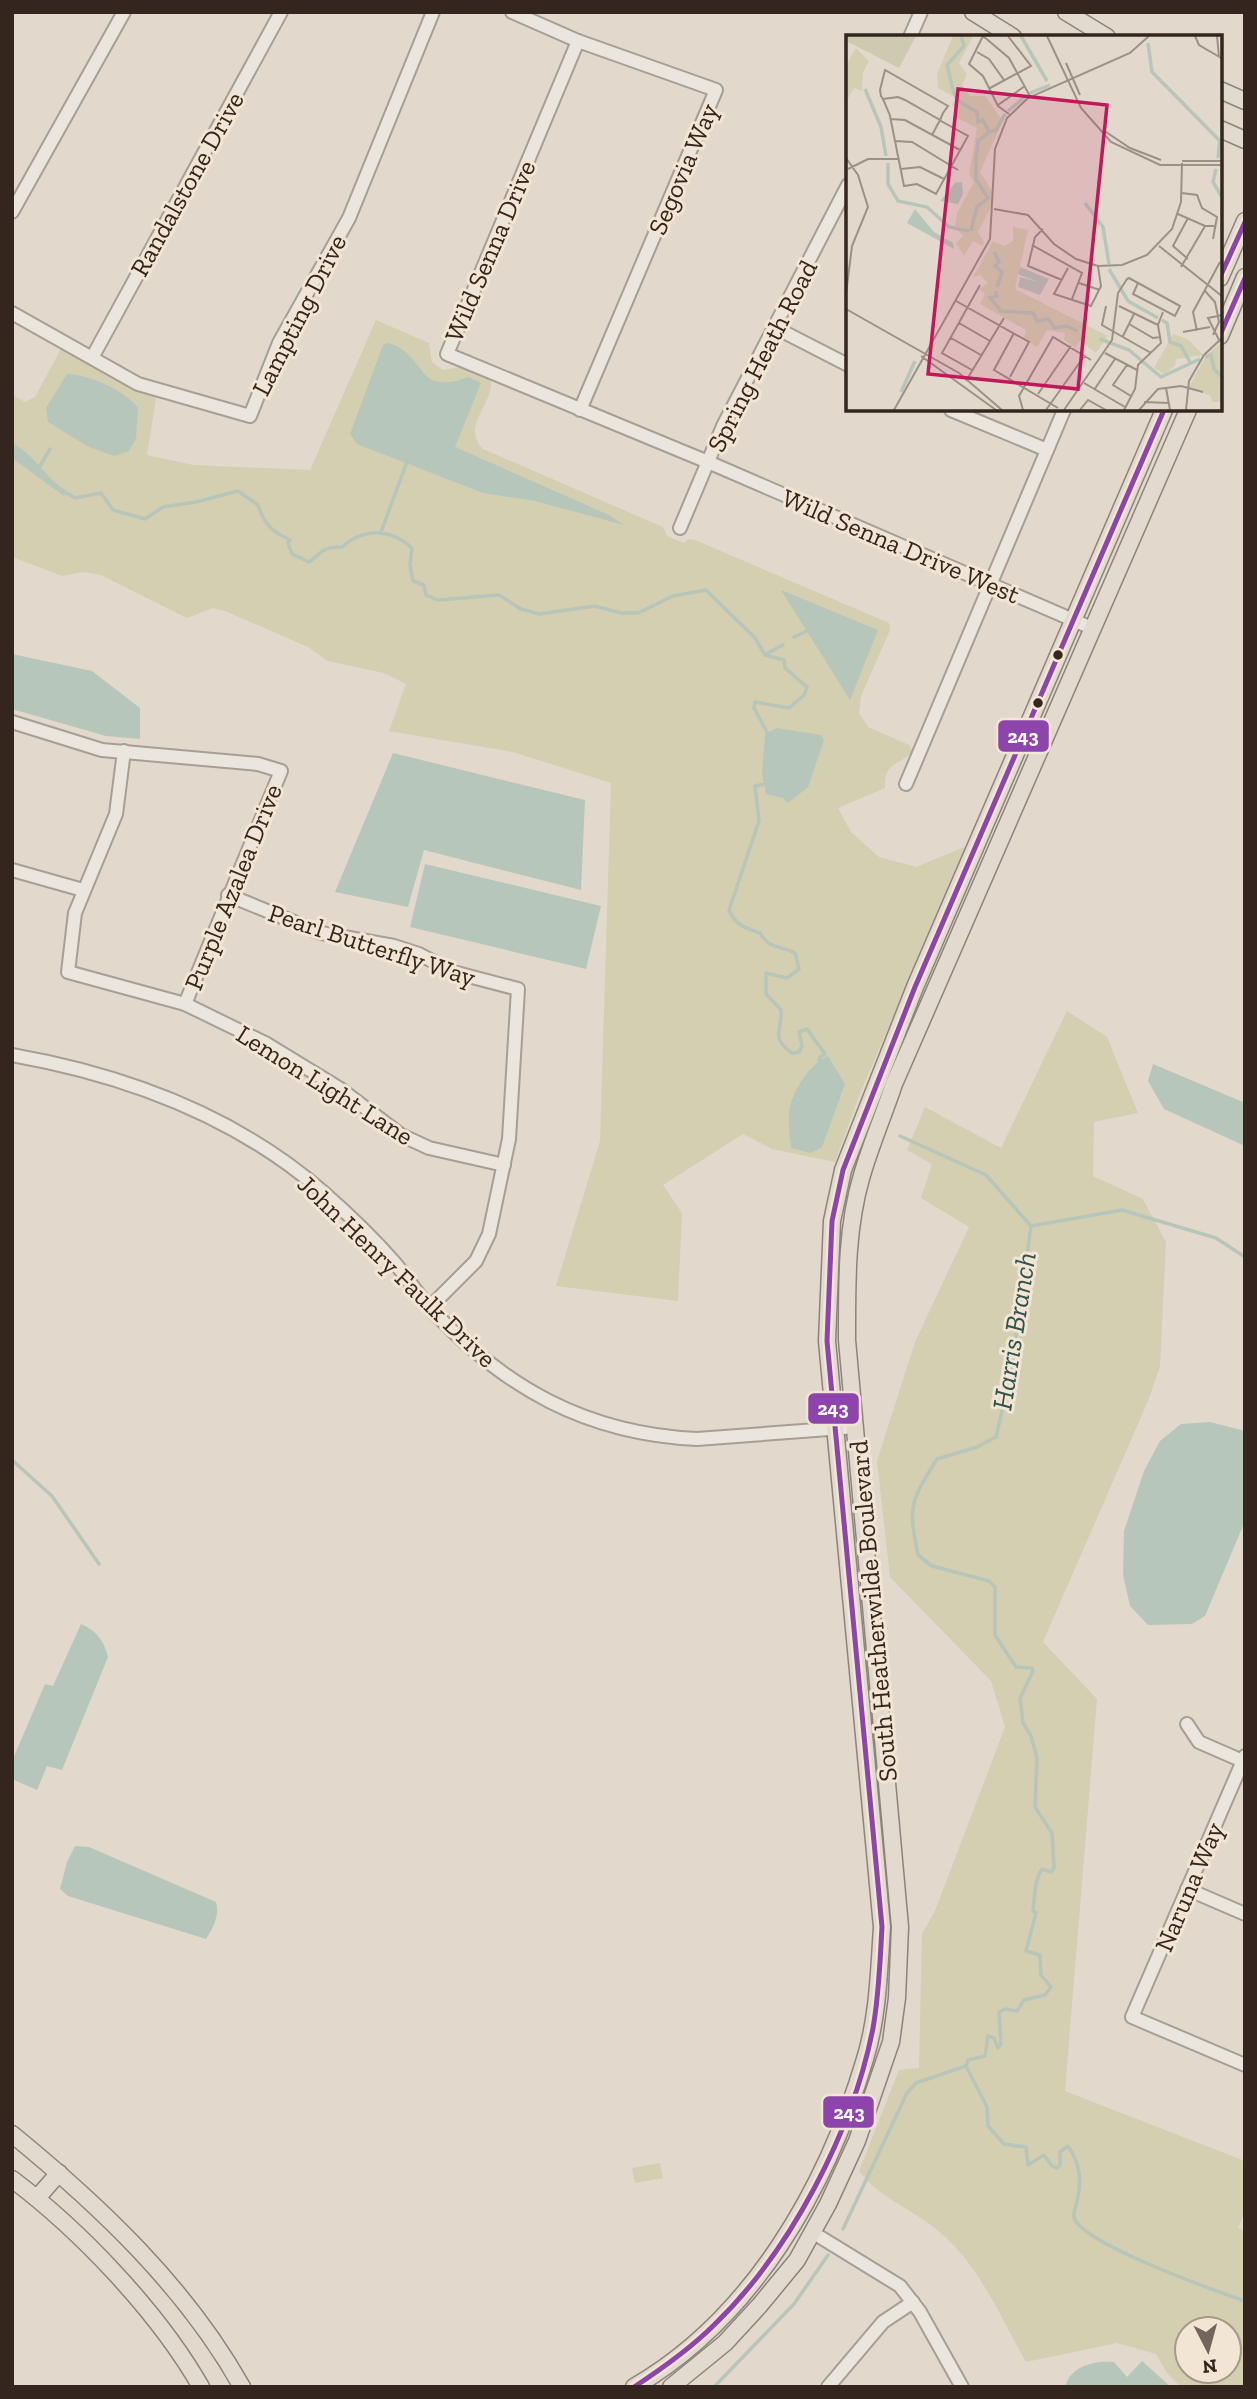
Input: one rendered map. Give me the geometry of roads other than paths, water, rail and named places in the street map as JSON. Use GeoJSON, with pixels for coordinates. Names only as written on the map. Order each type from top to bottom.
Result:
{"type":"FeatureCollection","features":[{"type":"Feature","properties":{"kind":"main road"},"geometry":{"type":"LineString","coordinates":[[974,12],[1010,35]]}},
{"type":"Feature","properties":{"kind":"main road"},"geometry":{"type":"LineString","coordinates":[[1066,12],[1105,35]]}},
{"type":"Feature","properties":{"kind":"main road"},"geometry":{"type":"LineString","coordinates":[[1222,91],[1243,99]]}},
{"type":"Feature","properties":{"kind":"main road"},"geometry":{"type":"LineString","coordinates":[[1222,130],[1245,140]]}},
{"type":"Feature","properties":{"kind":"main road"},"geometry":{"type":"LineString","coordinates":[[1222,273],[1245,221]]}},
{"type":"Feature","properties":{"kind":"main road"},"geometry":{"type":"LineString","coordinates":[[1222,331],[1245,277]]}},
{"type":"Feature","properties":{"kind":"main road","name":"South Heatherwilde Boulevard"},"geometry":{"type":"LineString","coordinates":[[642,2383],[711,2330],[745,2293],[779,2247],[811,2193],[840,2128],[866,2057],[878,1994],[882,1927],[827,1341],[832,1221],[843,1170],[915,987],[1164,411]]}},
{"type":"Feature","properties":{"kind":"main road","name":"South Heatherwilde Boulevard"},"geometry":{"type":"LineString","coordinates":[[671,2387],[725,2343],[797,2260],[857,2141],[891,2042],[897,1998],[900,1935],[847,1340],[847,1268],[852,1225],[862,1176],[894,1084],[1188,411]]}},
{"type":"Feature","properties":{"kind":"main road"},"geometry":{"type":"LineString","coordinates":[[915,987],[934,997]]}},
{"type":"Feature","properties":{"kind":"main road"},"geometry":{"type":"LineString","coordinates":[[878,1862],[895,1860]]}},
{"type":"Feature","properties":{"kind":"main road"},"geometry":{"type":"LineString","coordinates":[[12,2134],[59,2173],[149,2260],[221,2350],[242,2387]]}},
{"type":"Feature","properties":{"kind":"main road"},"geometry":{"type":"LineString","coordinates":[[37,2198],[59,2173]]}},
{"type":"Feature","properties":{"kind":"main road"},"geometry":{"type":"LineString","coordinates":[[12,2179],[37,2198],[133,2293],[202,2387]]}},
{"type":"Feature","properties":{"kind":"street"},"geometry":{"type":"LineString","coordinates":[[12,212],[124,12]]}},
{"type":"Feature","properties":{"kind":"street","name":"Randalstone Drive"},"geometry":{"type":"LineString","coordinates":[[93,356],[281,12]]}},
{"type":"Feature","properties":{"kind":"street","name":"Lampting Drive"},"geometry":{"type":"LineString","coordinates":[[12,313],[93,356],[138,384],[250,416],[279,343],[349,218],[433,12]]}},
{"type":"Feature","properties":{"kind":"street","name":"Segovia Way"},"geometry":{"type":"LineString","coordinates":[[512,12],[578,41],[716,90],[580,410]]}},
{"type":"Feature","properties":{"kind":"street"},"geometry":{"type":"LineString","coordinates":[[911,35],[921,12]]}},
{"type":"Feature","properties":{"kind":"street","name":"Wild Senna Drive"},"geometry":{"type":"LineString","coordinates":[[578,41],[447,354],[708,462]]}},
{"type":"Feature","properties":{"kind":"street","name":"Spring Heath Road"},"geometry":{"type":"LineString","coordinates":[[680,528],[723,426],[774,327],[843,207]]}},
{"type":"Feature","properties":{"kind":"street"},"geometry":{"type":"LineString","coordinates":[[774,327],[846,364]]}},
{"type":"Feature","properties":{"kind":"street"},"geometry":{"type":"LineString","coordinates":[[953,411],[1047,450]]}},
{"type":"Feature","properties":{"kind":"street"},"geometry":{"type":"LineString","coordinates":[[906,784],[1064,411]]}},
{"type":"Feature","properties":{"kind":"street","name":"Wild Senna Drive West"},"geometry":{"type":"LineString","coordinates":[[708,462],[1094,629]]}},
{"type":"Feature","properties":{"kind":"street"},"geometry":{"type":"LineString","coordinates":[[12,722],[102,750],[124,751],[116,814],[83,890],[12,870]]}},
{"type":"Feature","properties":{"kind":"street","name":"Purple Azalea Drive"},"geometry":{"type":"LineString","coordinates":[[124,751],[258,764],[281,771],[185,1004]]}},
{"type":"Feature","properties":{"kind":"street","name":"Lemon Light Lane"},"geometry":{"type":"LineString","coordinates":[[83,890],[71,934],[68,972],[185,1004],[267,1044],[339,1088],[401,1135],[429,1148],[505,1165]]}},
{"type":"Feature","properties":{"kind":"street","name":"Pearl Butterfly Way"},"geometry":{"type":"LineString","coordinates":[[228,895],[321,933],[394,946],[419,954],[453,972],[518,989],[511,1113],[505,1165]]}},
{"type":"Feature","properties":{"kind":"street","name":"John Henry Faulk Drive"},"geometry":{"type":"LineString","coordinates":[[12,1055],[69,1065],[125,1082],[178,1101],[242,1135],[321,1191],[393,1261],[430,1307],[486,1363],[568,1413],[624,1431],[697,1439],[856,1427]]}},
{"type":"Feature","properties":{"kind":"street"},"geometry":{"type":"LineString","coordinates":[[430,1307],[476,1261],[489,1234],[505,1165]]}},
{"type":"Feature","properties":{"kind":"street"},"geometry":{"type":"LineString","coordinates":[[1187,1724],[1199,1742],[1244,1760]]}},
{"type":"Feature","properties":{"kind":"street","name":"Naruna Way"},"geometry":{"type":"LineString","coordinates":[[1244,1760],[1132,2017],[1245,2065]]}},
{"type":"Feature","properties":{"kind":"street"},"geometry":{"type":"LineString","coordinates":[[1187,1889],[1245,1914]]}},
{"type":"Feature","properties":{"kind":"street"},"geometry":{"type":"LineString","coordinates":[[812,2232],[884,2274],[913,2302],[962,2387]]}},
{"type":"Feature","properties":{"kind":"street"},"geometry":{"type":"LineString","coordinates":[[828,2387],[883,2322],[913,2302]]}},
{"type":"Feature","properties":{"kind":"street"},"geometry":{"type":"LineString","coordinates":[[642,2383],[665,2387]]}},
{"type":"Feature","properties":{"kind":"waterway"},"geometry":{"type":"LineString","coordinates":[[37,471],[50,449]]}},
{"type":"Feature","properties":{"kind":"waterway"},"geometry":{"type":"LineString","coordinates":[[381,532],[408,459]]}},
{"type":"Feature","properties":{"kind":"waterway","name":"Harris Branch"},"geometry":{"type":"LineString","coordinates":[[63,491],[75,498],[101,493],[113,510],[145,519],[163,507],[238,491],[258,505],[270,527],[290,540],[288,543],[292,554],[309,562],[325,549],[342,547],[359,536],[386,534],[404,541],[412,548],[410,565],[413,581],[424,585],[426,595],[438,600],[499,595],[521,609],[539,614],[595,606],[621,613],[638,613],[673,596],[706,590],[755,638],[765,655],[784,660],[785,668],[807,687],[804,695],[789,708],[755,702],[754,708],[768,734]]}},
{"type":"Feature","properties":{"kind":"waterway"},"geometry":{"type":"LineString","coordinates":[[794,637],[811,629]]}},
{"type":"Feature","properties":{"kind":"waterway"},"geometry":{"type":"LineString","coordinates":[[766,654],[783,645]]}},
{"type":"Feature","properties":{"kind":"waterway","name":"Harris Branch"},"geometry":{"type":"LineString","coordinates":[[766,784],[755,786],[759,821],[729,910],[742,926],[760,933],[772,945],[795,953],[799,969],[787,978],[766,973],[766,994],[781,1010],[781,1042],[792,1053],[799,1052],[802,1046],[799,1032],[807,1029],[825,1054],[820,1057],[819,1064]]}},
{"type":"Feature","properties":{"kind":"waterway","name":"Harris Branch"},"geometry":{"type":"LineString","coordinates":[[900,1136],[986,1175],[1031,1226]]}},
{"type":"Feature","properties":{"kind":"waterway"},"geometry":{"type":"LineString","coordinates":[[1031,1226],[1122,1210],[1216,1238],[1245,1257]]}},
{"type":"Feature","properties":{"kind":"waterway","name":"Harris Branch"},"geometry":{"type":"LineString","coordinates":[[1031,1226],[1011,1371],[996,1437],[977,1447],[937,1459],[916,1495],[912,1514],[918,1555],[932,1566],[989,1581],[995,1587],[995,1635],[1016,1667],[1032,1668],[1020,1698],[1023,1723],[1031,1736],[1037,1758],[1035,1807],[1052,1833],[1054,1868],[1051,1872],[1042,1869],[1038,1879],[1033,1911],[1036,1913],[1026,1951],[1040,1955],[1041,1975],[1051,1987],[1045,1995],[1024,2000],[1017,2011],[1005,2009],[999,2012],[1001,2044],[998,2048],[994,2038],[988,2036],[985,2056],[968,2060],[966,2066],[987,2107],[988,2126],[1004,2144],[1026,2147],[1028,2165],[1044,2155],[1052,2166],[1057,2168],[1060,2165],[1060,2152],[1068,2146],[1079,2172],[1079,2194],[1074,2217],[1082,2228],[1099,2240],[1151,2265],[1245,2301]]}},
{"type":"Feature","properties":{"kind":"waterway"},"geometry":{"type":"LineString","coordinates":[[12,1460],[52,1496],[99,1564]]}},
{"type":"Feature","properties":{"kind":"waterway"},"geometry":{"type":"LineString","coordinates":[[843,2229],[907,2093],[916,2083],[966,2066]]}},
{"type":"Feature","properties":{"kind":"waterway"},"geometry":{"type":"LineString","coordinates":[[714,2387],[794,2304],[828,2255]]}}]}
